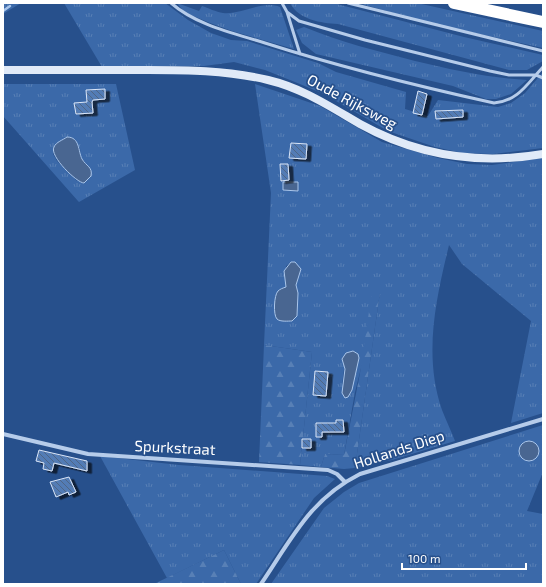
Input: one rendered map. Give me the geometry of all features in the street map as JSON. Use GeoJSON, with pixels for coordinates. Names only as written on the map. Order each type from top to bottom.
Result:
{"type":"FeatureCollection","features":[{"type":"Feature","properties":{"kind":"highway"},"geometry":{"type":"LineString","coordinates":[[454,3],[543,22]]}},
{"type":"Feature","properties":{"kind":"street","name":"Oude Rijksweg"},"geometry":{"type":"LineString","coordinates":[[3,70],[218,71],[269,80],[300,90],[324,102],[386,138],[429,152],[457,158],[484,160],[543,154]]}},
{"type":"Feature","properties":{"kind":"street","name":"Hollands Diep"},"geometry":{"type":"LineString","coordinates":[[261,584],[310,511],[325,496],[345,482],[360,474],[543,419]]}},
{"type":"Feature","properties":{"kind":"street","name":"Spurkstraat"},"geometry":{"type":"LineString","coordinates":[[3,434],[88,454],[328,470],[337,474],[345,482]]}},
{"type":"Feature","properties":{"kind":"lane"},"geometry":{"type":"LineString","coordinates":[[171,3],[188,15],[221,30],[300,54],[399,81],[494,103],[505,102],[514,98],[543,67]]}},
{"type":"Feature","properties":{"kind":"lane"},"geometry":{"type":"LineString","coordinates":[[282,3],[287,12],[300,54]]}},
{"type":"Feature","properties":{"kind":"lane"},"geometry":{"type":"LineString","coordinates":[[348,3],[543,51]]}},
{"type":"Feature","properties":{"kind":"lane"},"geometry":{"type":"LineString","coordinates":[[287,12],[299,21],[440,60],[509,75],[536,75],[543,78]]}},
{"type":"Feature","properties":{"kind":"green space"},"geometry":{"type":"Polygon","coordinates":[[[3,3],[21,3],[3,14],[3,3]]]}},
{"type":"Feature","properties":{"kind":"green space"},"geometry":{"type":"Polygon","coordinates":[[[64,3],[165,3],[188,20],[211,33],[231,40],[247,41],[318,63],[336,72],[406,92],[405,109],[428,116],[438,100],[498,107],[511,103],[525,93],[543,72],[543,148],[493,154],[462,153],[435,147],[388,131],[324,94],[265,70],[234,62],[204,66],[102,67],[64,3]]]}},
{"type":"Feature","properties":{"kind":"green space"},"geometry":{"type":"Polygon","coordinates":[[[177,3],[199,11],[202,6],[223,13],[237,12],[266,5],[280,7],[294,49],[210,23],[184,12],[177,3]]]}},
{"type":"Feature","properties":{"kind":"green space"},"geometry":{"type":"Polygon","coordinates":[[[290,3],[333,3],[464,37],[543,55],[543,61],[527,70],[509,70],[338,24],[311,20],[294,9],[290,3]]]}},
{"type":"Feature","properties":{"kind":"green space"},"geometry":{"type":"Polygon","coordinates":[[[358,3],[417,3],[543,31],[543,48],[422,21],[358,3]]]}},
{"type":"Feature","properties":{"kind":"green space"},"geometry":{"type":"Polygon","coordinates":[[[304,27],[345,42],[415,61],[485,75],[527,80],[511,94],[496,99],[486,99],[453,86],[316,54],[302,43],[296,30],[304,27]]]}},
{"type":"Feature","properties":{"kind":"green space"},"geometry":{"type":"Polygon","coordinates":[[[3,84],[116,84],[135,170],[79,202],[3,116],[3,84]],[[67,137],[55,145],[53,154],[57,161],[77,181],[89,167],[81,158],[80,148],[67,137]]]}},
{"type":"Feature","properties":{"kind":"green space"},"geometry":{"type":"Polygon","coordinates":[[[255,84],[320,106],[382,142],[438,158],[467,164],[492,165],[543,158],[543,413],[511,423],[531,321],[462,264],[449,245],[436,306],[432,348],[436,389],[442,410],[455,441],[392,460],[355,468],[380,292],[355,392],[344,455],[325,454],[321,467],[300,465],[312,352],[264,345],[271,193],[255,84]],[[291,262],[286,266],[286,287],[276,294],[275,314],[297,316],[298,293],[296,285],[301,269],[291,262]],[[353,351],[346,353],[342,385],[358,361],[356,353],[353,351]]]}},
{"type":"Feature","properties":{"kind":"green space"},"geometry":{"type":"Polygon","coordinates":[[[372,291],[380,292],[355,468],[344,469],[321,467],[325,454],[344,455],[360,373],[372,291]]]}},
{"type":"Feature","properties":{"kind":"green space"},"geometry":{"type":"Polygon","coordinates":[[[264,345],[312,352],[300,465],[259,462],[264,345]]]}},
{"type":"Feature","properties":{"kind":"green space"},"geometry":{"type":"Polygon","coordinates":[[[543,425],[543,472],[527,511],[543,514],[543,584],[271,584],[324,508],[344,492],[359,483],[543,425]],[[529,441],[523,444],[520,455],[524,460],[530,461],[529,441]]]}},
{"type":"Feature","properties":{"kind":"green space"},"geometry":{"type":"Polygon","coordinates":[[[100,456],[179,465],[327,476],[335,479],[314,498],[256,584],[241,584],[224,550],[167,578],[100,456]]]}},
{"type":"Feature","properties":{"kind":"green space"},"geometry":{"type":"Polygon","coordinates":[[[224,550],[241,584],[154,584],[224,550]]]}},
{"type":"Feature","properties":{"kind":"shaded area"},"geometry":{"type":"Polygon","coordinates":[[[67,137],[74,139],[78,145],[82,159],[91,171],[91,176],[84,183],[76,179],[64,168],[59,162],[54,151],[56,144],[67,137]]]}},
{"type":"Feature","properties":{"kind":"shaded area"},"geometry":{"type":"Polygon","coordinates":[[[283,182],[298,182],[298,191],[283,190],[283,182]]]}},
{"type":"Feature","properties":{"kind":"shaded area"},"geometry":{"type":"Polygon","coordinates":[[[291,262],[295,262],[301,269],[296,285],[298,293],[297,316],[292,321],[282,321],[278,320],[276,317],[275,301],[278,291],[286,287],[284,271],[291,262]]]}},
{"type":"Feature","properties":{"kind":"shaded area"},"geometry":{"type":"Polygon","coordinates":[[[353,351],[358,354],[359,358],[352,390],[348,397],[345,398],[342,393],[345,369],[342,359],[346,353],[353,351]]]}},
{"type":"Feature","properties":{"kind":"shaded area"},"geometry":{"type":"Polygon","coordinates":[[[529,441],[536,444],[539,451],[536,458],[529,461],[522,458],[519,451],[522,444],[529,441]]]}},
{"type":"Feature","properties":{"kind":"building"},"geometry":{"type":"Polygon","coordinates":[[[105,89],[105,99],[93,100],[92,102],[93,113],[76,114],[74,103],[87,102],[86,90],[105,89]]]}},
{"type":"Feature","properties":{"kind":"building"},"geometry":{"type":"Polygon","coordinates":[[[418,91],[427,94],[422,115],[413,113],[418,91]]]}},
{"type":"Feature","properties":{"kind":"building"},"geometry":{"type":"Polygon","coordinates":[[[463,110],[463,117],[436,119],[435,111],[463,110]]]}},
{"type":"Feature","properties":{"kind":"building"},"geometry":{"type":"Polygon","coordinates":[[[291,143],[307,144],[306,159],[289,158],[291,143]]]}},
{"type":"Feature","properties":{"kind":"building"},"geometry":{"type":"Polygon","coordinates":[[[280,164],[288,164],[289,180],[281,181],[280,164]]]}},
{"type":"Feature","properties":{"kind":"building"},"geometry":{"type":"Polygon","coordinates":[[[315,371],[328,372],[326,396],[313,395],[315,371]]]}},
{"type":"Feature","properties":{"kind":"building"},"geometry":{"type":"Polygon","coordinates":[[[336,420],[343,420],[344,432],[322,432],[322,437],[316,437],[316,423],[336,423],[336,420]]]}},
{"type":"Feature","properties":{"kind":"building"},"geometry":{"type":"Polygon","coordinates":[[[302,439],[311,439],[311,448],[302,448],[302,439]]]}},
{"type":"Feature","properties":{"kind":"building"},"geometry":{"type":"Polygon","coordinates":[[[39,450],[87,461],[87,471],[54,463],[52,471],[43,469],[44,463],[36,461],[39,450]]]}},
{"type":"Feature","properties":{"kind":"building"},"geometry":{"type":"Polygon","coordinates":[[[69,477],[76,492],[69,495],[68,492],[56,497],[50,482],[69,477]]]}},
{"type":"Feature","properties":{"kind":"waterway"},"geometry":{"type":"LineString","coordinates":[[3,11],[10,6]]}}]}
